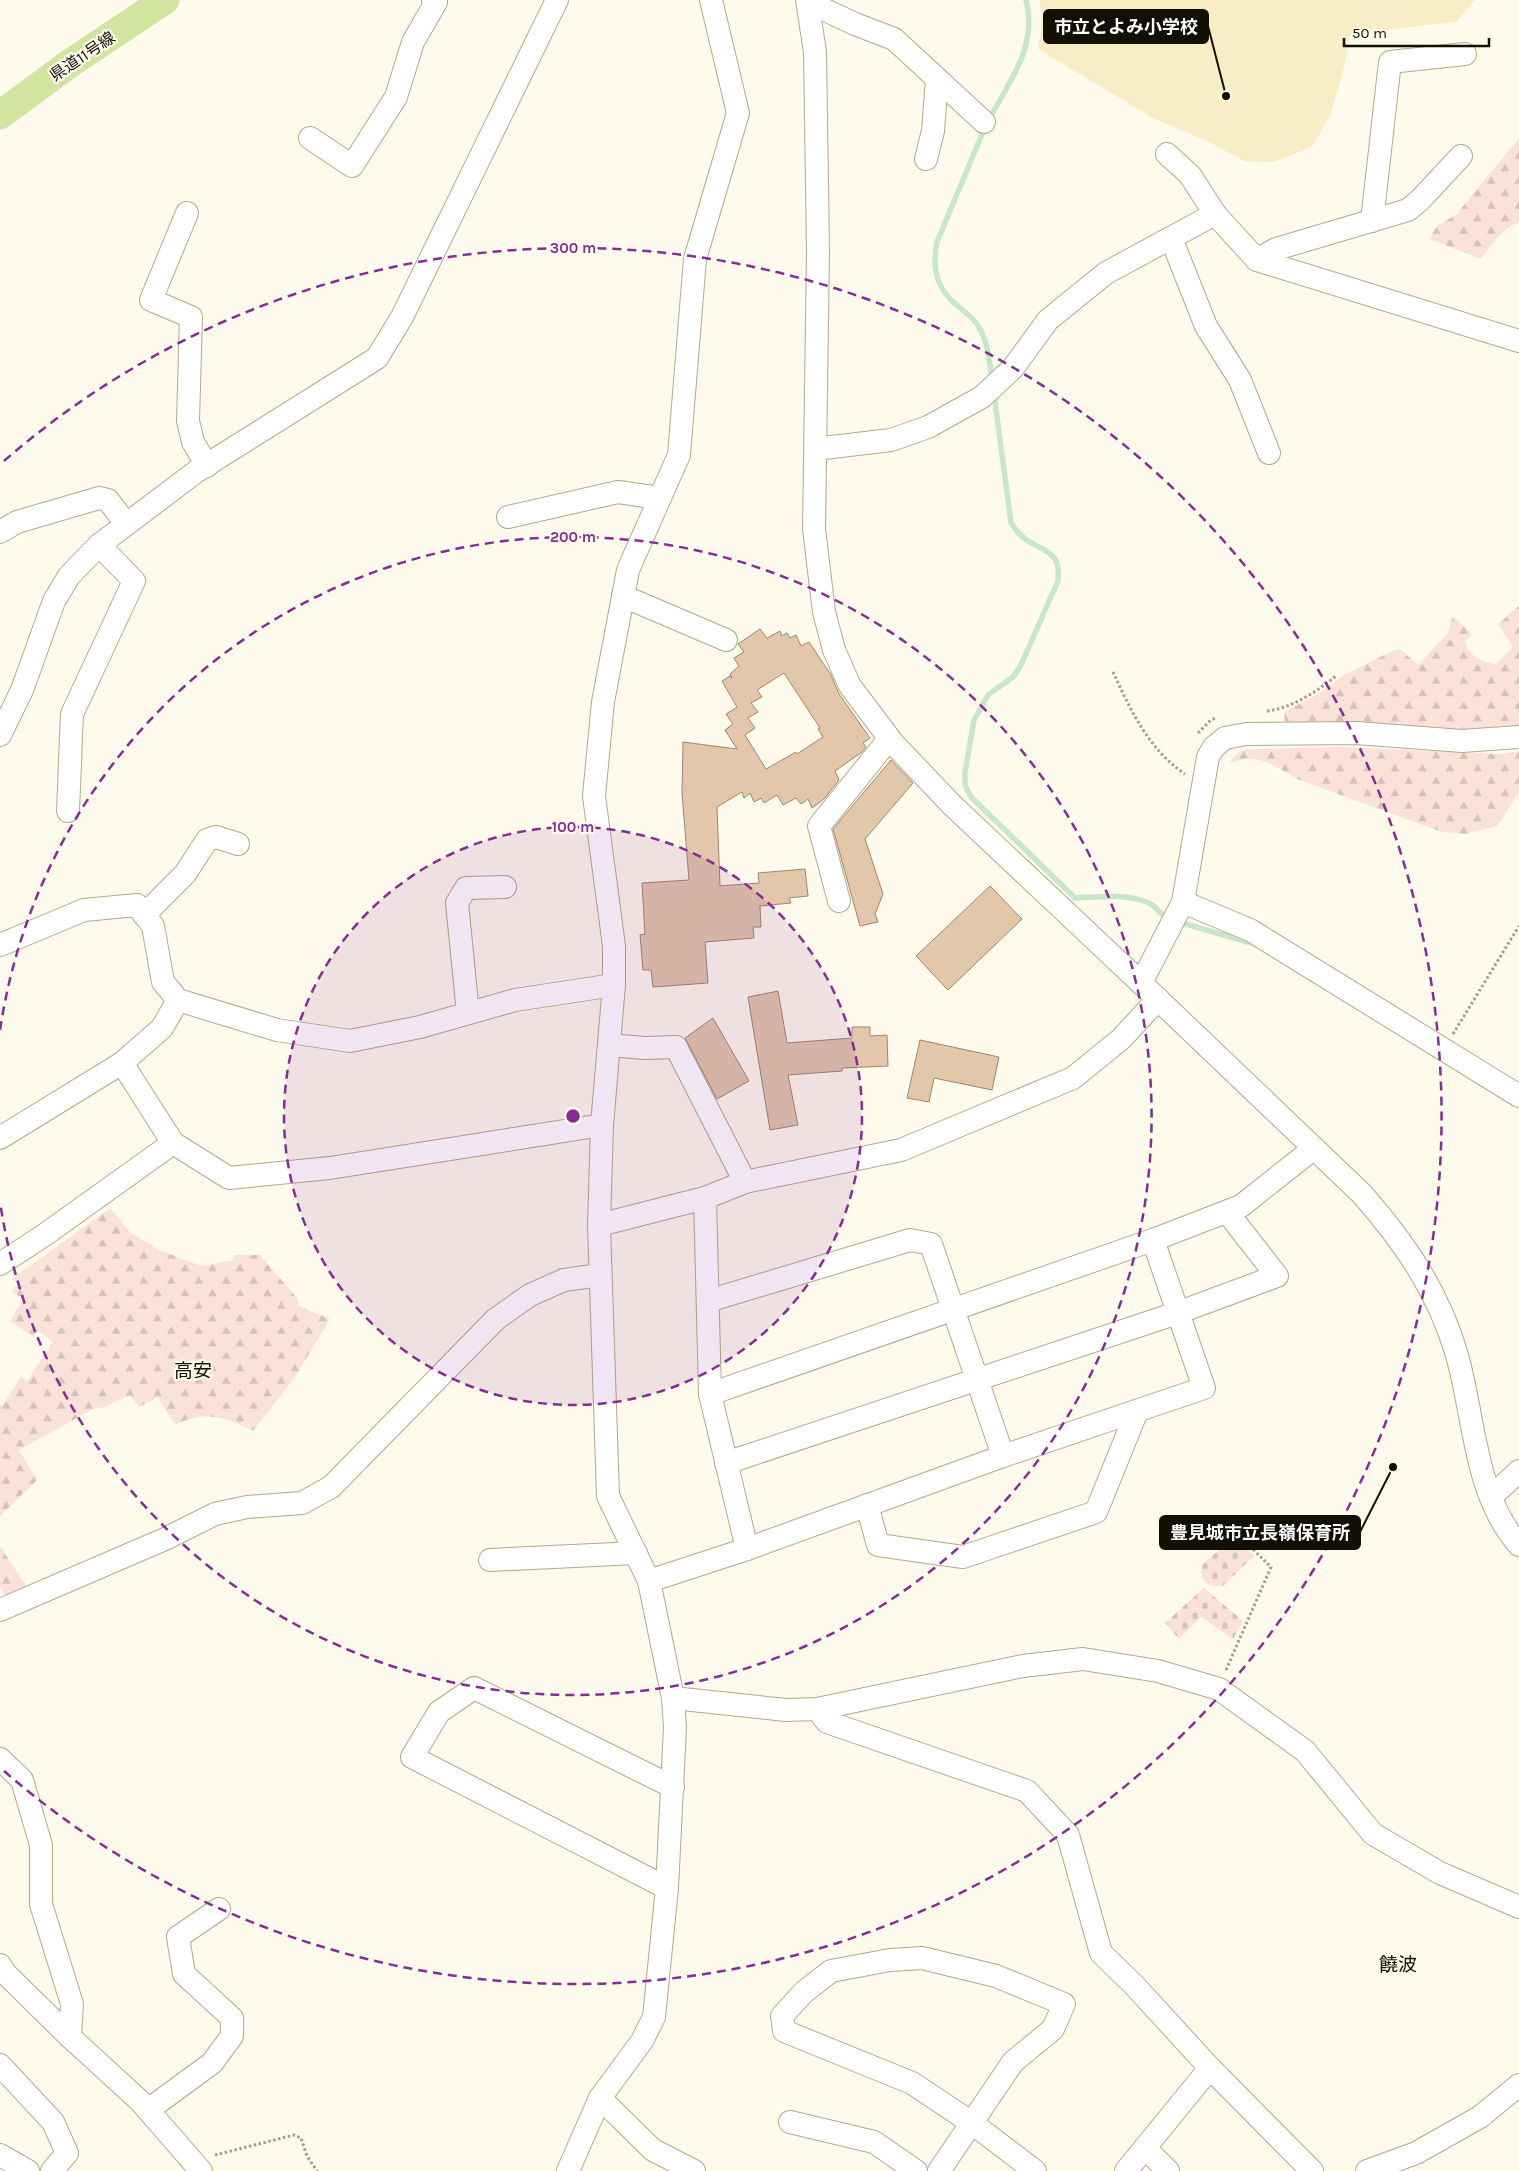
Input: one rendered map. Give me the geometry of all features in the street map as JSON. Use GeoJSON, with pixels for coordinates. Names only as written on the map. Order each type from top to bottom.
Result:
{"type":"FeatureCollection","features":[{"type":"Feature","properties":{"kind":"main road","name":"県道11号線"},"geometry":{"type":"LineString","coordinates":[[0,115],[62,69],[165,0]]}},
{"type":"Feature","properties":{"kind":"street"},"geometry":{"type":"LineString","coordinates":[[310,138],[352,166],[396,97],[413,42],[436,2],[433,0]]}},
{"type":"Feature","properties":{"kind":"street"},"geometry":{"type":"LineString","coordinates":[[0,735],[22,690],[54,601],[69,576],[99,545],[207,466],[377,358],[402,317],[557,0]]}},
{"type":"Feature","properties":{"kind":"street"},"geometry":{"type":"LineString","coordinates":[[568,2171],[600,2098],[642,2041],[654,2017],[667,1888],[675,1727],[673,1698],[649,1581],[608,1496],[600,1225],[602,1126],[614,985],[614,946],[594,796],[603,702],[628,570],[679,455],[695,259],[738,113],[712,0]]}},
{"type":"Feature","properties":{"kind":"street"},"geometry":{"type":"LineString","coordinates":[[808,1],[855,24],[894,39],[984,122]]}},
{"type":"Feature","properties":{"kind":"street"},"geometry":{"type":"LineString","coordinates":[[808,1],[815,62],[818,250],[814,529],[824,612],[834,650],[850,686],[889,739],[952,805],[1142,983],[1362,1194],[1396,1232],[1442,1312],[1456,1352],[1466,1391],[1483,1476],[1496,1509],[1519,1545]]}},
{"type":"Feature","properties":{"kind":"street"},"geometry":{"type":"LineString","coordinates":[[1372,221],[1390,62],[1465,54]]}},
{"type":"Feature","properties":{"kind":"street"},"geometry":{"type":"LineString","coordinates":[[926,160],[934,131],[937,79]]}},
{"type":"Feature","properties":{"kind":"street"},"geometry":{"type":"LineString","coordinates":[[1167,154],[1190,175],[1215,214],[1258,260],[1519,342]]}},
{"type":"Feature","properties":{"kind":"street"},"geometry":{"type":"LineString","coordinates":[[1258,260],[1276,250],[1408,210],[1420,200],[1460,156]]}},
{"type":"Feature","properties":{"kind":"street"},"geometry":{"type":"LineString","coordinates":[[187,213],[151,300],[191,317],[188,421],[193,442],[207,466]]}},
{"type":"Feature","properties":{"kind":"street"},"geometry":{"type":"LineString","coordinates":[[815,449],[891,440],[928,427],[982,397],[1013,368],[1048,320],[1106,273],[1215,214]]}},
{"type":"Feature","properties":{"kind":"street"},"geometry":{"type":"LineString","coordinates":[[1171,238],[1206,326],[1240,380],[1269,453]]}},
{"type":"Feature","properties":{"kind":"street"},"geometry":{"type":"LineString","coordinates":[[508,517],[618,492],[660,498]]}},
{"type":"Feature","properties":{"kind":"street"},"geometry":{"type":"LineString","coordinates":[[0,532],[17,522],[99,498],[108,500],[126,524]]}},
{"type":"Feature","properties":{"kind":"street"},"geometry":{"type":"LineString","coordinates":[[68,811],[72,714],[134,581],[99,545]]}},
{"type":"Feature","properties":{"kind":"street"},"geometry":{"type":"LineString","coordinates":[[623,596],[726,640]]}},
{"type":"Feature","properties":{"kind":"street"},"geometry":{"type":"LineString","coordinates":[[1142,983],[1183,902],[1208,757],[1214,747],[1225,738],[1246,734],[1357,733],[1462,741],[1519,737]]}},
{"type":"Feature","properties":{"kind":"street"},"geometry":{"type":"LineString","coordinates":[[839,901],[819,826],[889,739]]}},
{"type":"Feature","properties":{"kind":"street"},"geometry":{"type":"LineString","coordinates":[[144,915],[185,874],[207,840],[216,837],[238,844]]}},
{"type":"Feature","properties":{"kind":"street"},"geometry":{"type":"LineString","coordinates":[[468,1013],[457,903],[466,888],[505,887]]}},
{"type":"Feature","properties":{"kind":"street"},"geometry":{"type":"LineString","coordinates":[[1183,902],[1250,930],[1519,1096]]}},
{"type":"Feature","properties":{"kind":"street"},"geometry":{"type":"LineString","coordinates":[[0,945],[84,910],[137,905],[153,926],[163,982],[178,1000],[278,1030],[350,1041],[420,1026],[515,1000],[614,985]]}},
{"type":"Feature","properties":{"kind":"street"},"geometry":{"type":"LineString","coordinates":[[600,1225],[706,1198],[745,1182],[901,1150],[1073,1078],[1121,1039],[1158,999]]}},
{"type":"Feature","properties":{"kind":"street"},"geometry":{"type":"LineString","coordinates":[[0,1138],[122,1063],[162,1028],[178,1000]]}},
{"type":"Feature","properties":{"kind":"street"},"geometry":{"type":"LineString","coordinates":[[609,1045],[646,1048],[676,1047],[745,1182]]}},
{"type":"Feature","properties":{"kind":"street"},"geometry":{"type":"LineString","coordinates":[[122,1063],[173,1143],[229,1178],[330,1168],[602,1126]]}},
{"type":"Feature","properties":{"kind":"street"},"geometry":{"type":"LineString","coordinates":[[0,1264],[43,1236],[173,1143]]}},
{"type":"Feature","properties":{"kind":"street"},"geometry":{"type":"LineString","coordinates":[[710,1394],[1153,1240],[1227,1212],[1241,1206],[1314,1149]]}},
{"type":"Feature","properties":{"kind":"street"},"geometry":{"type":"LineString","coordinates":[[706,1198],[710,1394],[747,1549]]}},
{"type":"Feature","properties":{"kind":"street"},"geometry":{"type":"LineString","coordinates":[[726,1463],[1178,1313],[1277,1276],[1227,1212]]}},
{"type":"Feature","properties":{"kind":"street"},"geometry":{"type":"LineString","coordinates":[[708,1301],[910,1240],[930,1244],[1003,1456]]}},
{"type":"Feature","properties":{"kind":"street"},"geometry":{"type":"LineString","coordinates":[[649,1581],[747,1549],[1003,1456],[1204,1388],[1153,1240]]}},
{"type":"Feature","properties":{"kind":"street"},"geometry":{"type":"LineString","coordinates":[[0,1610],[165,1539],[215,1514],[247,1507],[302,1503],[331,1487],[496,1319],[530,1295],[564,1280],[600,1275]]}},
{"type":"Feature","properties":{"kind":"street"},"geometry":{"type":"LineString","coordinates":[[868,1505],[878,1545],[963,1557],[1096,1512],[1137,1411]]}},
{"type":"Feature","properties":{"kind":"street"},"geometry":{"type":"LineString","coordinates":[[1492,1497],[1519,1471]]}},
{"type":"Feature","properties":{"kind":"street"},"geometry":{"type":"LineString","coordinates":[[490,1560],[636,1553]]}},
{"type":"Feature","properties":{"kind":"street"},"geometry":{"type":"LineString","coordinates":[[673,1698],[786,1710],[816,1709],[1023,1666],[1083,1659],[1158,1671],[1218,1689],[1306,1751],[1373,1834],[1440,1873],[1519,1907]]}},
{"type":"Feature","properties":{"kind":"street"},"geometry":{"type":"LineString","coordinates":[[667,1888],[412,1758],[439,1712],[474,1688],[673,1787]]}},
{"type":"Feature","properties":{"kind":"street"},"geometry":{"type":"LineString","coordinates":[[816,1709],[827,1722],[1027,1791],[1068,1835],[1101,1953],[1134,1985],[1210,2068],[1312,2171]]}},
{"type":"Feature","properties":{"kind":"street"},"geometry":{"type":"LineString","coordinates":[[0,1758],[22,1780],[41,1845],[41,1904],[72,2004],[70,2037]]}},
{"type":"Feature","properties":{"kind":"street"},"geometry":{"type":"LineString","coordinates":[[148,2110],[212,2063],[232,2036],[232,2018],[184,1974],[178,1937],[219,1909]]}},
{"type":"Feature","properties":{"kind":"street"},"geometry":{"type":"LineString","coordinates":[[939,2171],[972,2123],[1013,2062],[1053,2029],[1064,2004],[996,1976],[922,1958],[890,1960],[830,1971],[804,1992],[782,2016],[784,2031],[912,2083],[972,2123],[1035,2171]]}},
{"type":"Feature","properties":{"kind":"street"},"geometry":{"type":"LineString","coordinates":[[0,1965],[5,1973],[70,2037],[148,2110],[197,2166]]}},
{"type":"Feature","properties":{"kind":"street"},"geometry":{"type":"LineString","coordinates":[[0,2065],[53,2122],[67,2152],[52,2171]]}},
{"type":"Feature","properties":{"kind":"street"},"geometry":{"type":"LineString","coordinates":[[1126,2171],[1210,2068]]}},
{"type":"Feature","properties":{"kind":"street"},"geometry":{"type":"LineString","coordinates":[[1367,2171],[1416,2153],[1480,2117],[1519,2085]]}},
{"type":"Feature","properties":{"kind":"street"},"geometry":{"type":"LineString","coordinates":[[600,2098],[653,2150],[694,2171]]}},
{"type":"Feature","properties":{"kind":"street"},"geometry":{"type":"LineString","coordinates":[[790,2122],[874,2142],[916,2171]]}},
{"type":"Feature","properties":{"kind":"street"},"geometry":{"type":"LineString","coordinates":[[1145,2148],[1168,2171]]}},
{"type":"Feature","properties":{"kind":"street"},"geometry":{"type":"LineString","coordinates":[[0,2155],[28,2171]]}},
{"type":"Feature","properties":{"kind":"path"},"geometry":{"type":"LineString","coordinates":[[1113,672],[1133,715],[1144,732],[1164,756],[1182,773],[1203,785]]}},
{"type":"Feature","properties":{"kind":"path"},"geometry":{"type":"LineString","coordinates":[[1444,1049],[1519,926]]}},
{"type":"Feature","properties":{"kind":"path"},"geometry":{"type":"LineString","coordinates":[[1218,1689],[1271,1567],[1239,1536]]}},
{"type":"Feature","properties":{"kind":"path"},"geometry":{"type":"LineString","coordinates":[[197,2166],[294,2135],[301,2138],[306,2156],[317,2171]]}},
{"type":"Feature","properties":{"kind":"shaded area"},"geometry":{"type":"Polygon","coordinates":[[[1039,0],[1475,0],[1456,22],[1350,34],[1342,76],[1330,116],[1312,147],[1274,162],[1244,161],[1207,141],[1153,118],[1038,49],[1043,19],[1039,0]]]}},
{"type":"Feature","properties":{"kind":"green space"},"geometry":{"type":"Polygon","coordinates":[[[1519,138],[1519,223],[1502,233],[1481,259],[1429,239],[1438,225],[1456,215],[1519,138]]]}},
{"type":"Feature","properties":{"kind":"green space"},"geometry":{"type":"Polygon","coordinates":[[[1519,606],[1519,726],[1457,730],[1285,724],[1284,712],[1320,693],[1344,675],[1392,651],[1400,649],[1418,665],[1447,634],[1453,616],[1472,634],[1465,642],[1473,655],[1486,662],[1496,664],[1513,647],[1498,624],[1519,606]]]}},
{"type":"Feature","properties":{"kind":"green space"},"geometry":{"type":"Polygon","coordinates":[[[1344,747],[1500,754],[1519,751],[1519,793],[1497,826],[1466,834],[1442,832],[1297,779],[1265,762],[1244,759],[1228,763],[1238,753],[1247,749],[1344,747]]]}},
{"type":"Feature","properties":{"kind":"green space"},"geometry":{"type":"Polygon","coordinates":[[[110,1208],[131,1233],[161,1251],[202,1266],[233,1260],[235,1255],[260,1255],[297,1298],[299,1306],[330,1319],[295,1377],[253,1431],[233,1422],[215,1417],[186,1420],[175,1425],[158,1397],[139,1407],[130,1395],[100,1409],[97,1407],[19,1450],[37,1480],[0,1516],[0,1404],[2,1406],[21,1377],[27,1381],[53,1342],[38,1331],[33,1337],[10,1321],[23,1299],[12,1291],[18,1284],[12,1279],[110,1208]]]}},
{"type":"Feature","properties":{"kind":"green space"},"geometry":{"type":"Polygon","coordinates":[[[1235,1536],[1254,1556],[1223,1586],[1213,1586],[1203,1579],[1202,1565],[1235,1536]]]}},
{"type":"Feature","properties":{"kind":"green space"},"geometry":{"type":"Polygon","coordinates":[[[0,1546],[30,1592],[9,1600],[0,1587],[0,1546]]]}},
{"type":"Feature","properties":{"kind":"green space"},"geometry":{"type":"Polygon","coordinates":[[[1204,1588],[1243,1621],[1233,1639],[1201,1617],[1179,1639],[1165,1623],[1204,1588]]]}},
{"type":"Feature","properties":{"kind":"building"},"geometry":{"type":"Polygon","coordinates":[[[760,629],[767,638],[780,631],[782,636],[787,633],[790,638],[796,635],[801,646],[809,642],[831,675],[839,694],[870,738],[863,743],[866,747],[862,752],[835,771],[839,780],[824,799],[812,808],[808,799],[801,804],[796,798],[783,805],[777,795],[764,803],[761,798],[754,802],[750,793],[744,798],[742,792],[717,807],[720,886],[759,883],[758,873],[805,869],[808,896],[789,898],[791,903],[760,906],[761,927],[753,927],[754,938],[705,942],[708,983],[653,987],[651,970],[643,970],[640,935],[645,934],[642,883],[689,880],[682,793],[683,742],[737,749],[725,730],[733,724],[726,714],[737,707],[722,681],[730,676],[732,678],[730,674],[739,666],[734,658],[744,652],[738,644],[760,629]],[[784,673],[757,690],[762,697],[751,703],[758,712],[748,718],[755,728],[745,735],[766,769],[796,752],[797,754],[823,737],[818,729],[820,728],[784,673]]]}},
{"type":"Feature","properties":{"kind":"building"},"geometry":{"type":"Polygon","coordinates":[[[891,760],[913,783],[865,839],[883,894],[875,914],[878,922],[860,926],[833,829],[891,760]]]}},
{"type":"Feature","properties":{"kind":"building"},"geometry":{"type":"Polygon","coordinates":[[[990,886],[1022,919],[948,990],[916,956],[990,886]]]}},
{"type":"Feature","properties":{"kind":"building"},"geometry":{"type":"Polygon","coordinates":[[[778,991],[787,1043],[852,1038],[852,1027],[870,1027],[870,1036],[887,1035],[888,1066],[842,1068],[842,1071],[788,1075],[798,1125],[770,1130],[748,997],[778,991]]]}},
{"type":"Feature","properties":{"kind":"building"},"geometry":{"type":"Polygon","coordinates":[[[713,1018],[749,1081],[717,1099],[685,1038],[713,1018]]]}},
{"type":"Feature","properties":{"kind":"building"},"geometry":{"type":"Polygon","coordinates":[[[920,1040],[999,1057],[992,1090],[934,1078],[929,1102],[907,1098],[920,1040]]]}},
{"type":"Feature","properties":{"kind":"waterway"},"geometry":{"type":"LineString","coordinates":[[989,119],[1013,77],[1025,47],[1029,16],[1026,0]]}},
{"type":"Feature","properties":{"kind":"waterway"},"geometry":{"type":"LineString","coordinates":[[985,127],[937,242],[935,265],[938,280],[945,293],[971,317],[981,330],[988,350],[992,379]]}},
{"type":"Feature","properties":{"kind":"waterway"},"geometry":{"type":"LineString","coordinates":[[994,394],[1011,523],[1024,538],[1054,557],[1057,563],[1058,581],[1020,667],[1013,677],[988,695],[974,720],[965,773],[965,785],[971,797],[1075,898],[1113,896],[1132,898],[1149,903],[1170,919]]}},
{"type":"Feature","properties":{"kind":"waterway"},"geometry":{"type":"LineString","coordinates":[[1179,922],[1251,943]]}},
{"type":"Feature","properties":{"kind":"place","name":"市立とよみ小学校"},"geometry":{"type":"Point","coordinates":[1226,96]}},
{"type":"Feature","properties":{"kind":"place","name":"豊見城市立長嶺保育所"},"geometry":{"type":"Point","coordinates":[1393,1467]}},
{"type":"Feature","properties":{"kind":"district","name":"高安"},"geometry":{"type":"Point","coordinates":[193,1370]}},
{"type":"Feature","properties":{"kind":"district","name":"饒波"},"geometry":{"type":"Point","coordinates":[1398,1964]}}]}
